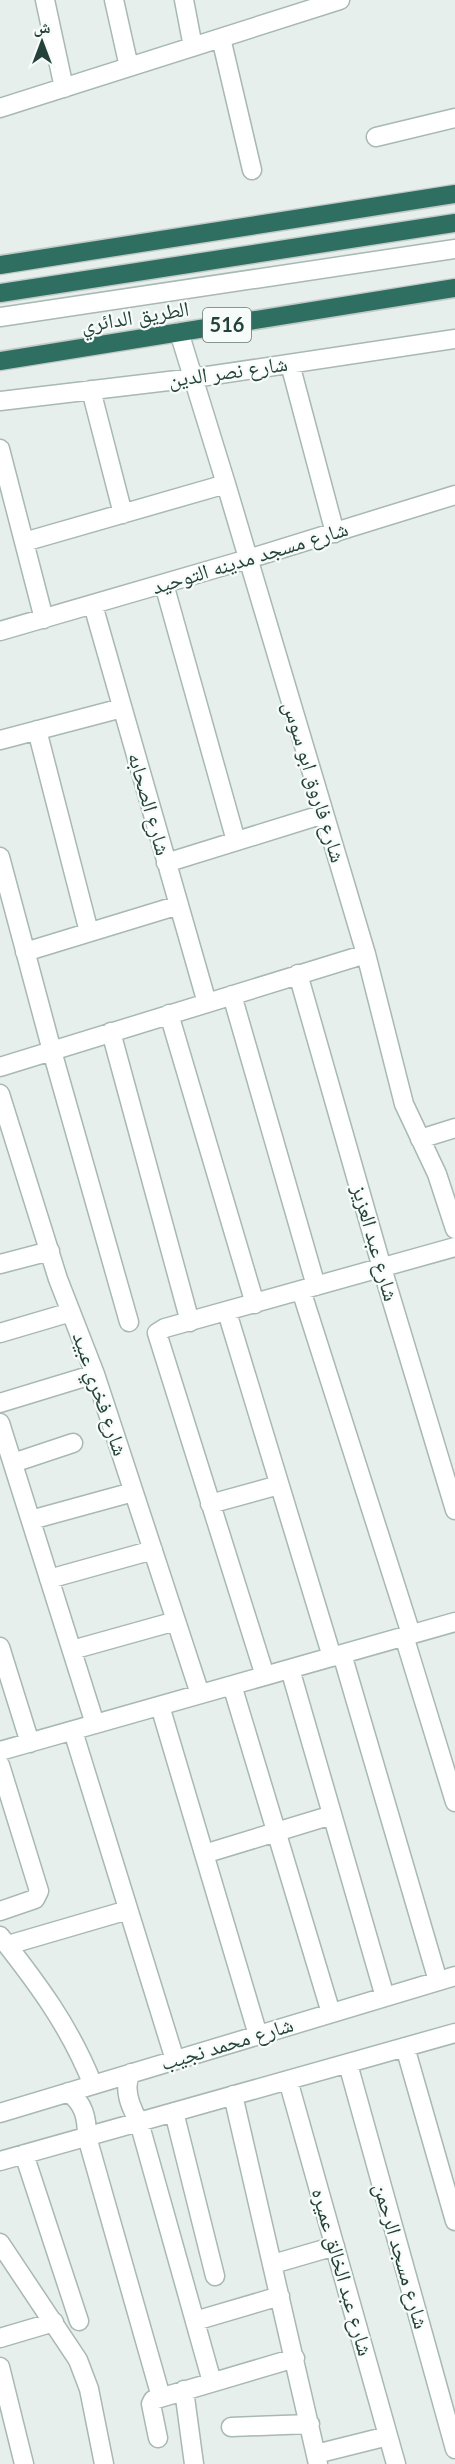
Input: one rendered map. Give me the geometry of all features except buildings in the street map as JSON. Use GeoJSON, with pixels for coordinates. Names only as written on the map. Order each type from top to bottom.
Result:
{"type":"FeatureCollection","features":[{"type":"Feature","properties":{"kind":"highway"},"geometry":{"type":"LineString","coordinates":[[0,265],[455,194]]}},
{"type":"Feature","properties":{"kind":"highway","name":"الطريق الدائري"},"geometry":{"type":"LineString","coordinates":[[0,293],[455,223]]}},
{"type":"Feature","properties":{"kind":"highway","name":"الطريق الدائري"},"geometry":{"type":"LineString","coordinates":[[0,361],[455,288]]}},
{"type":"Feature","properties":{"kind":"street"},"geometry":{"type":"LineString","coordinates":[[45,0],[64,88]]}},
{"type":"Feature","properties":{"kind":"street"},"geometry":{"type":"LineString","coordinates":[[114,0],[129,67]]}},
{"type":"Feature","properties":{"kind":"street"},"geometry":{"type":"LineString","coordinates":[[184,0],[193,46]]}},
{"type":"Feature","properties":{"kind":"street"},"geometry":{"type":"LineString","coordinates":[[280,0],[282,19]]}},
{"type":"Feature","properties":{"kind":"street"},"geometry":{"type":"LineString","coordinates":[[0,108],[339,0]]}},
{"type":"Feature","properties":{"kind":"street"},"geometry":{"type":"LineString","coordinates":[[221,38],[252,170]]}},
{"type":"Feature","properties":{"kind":"street"},"geometry":{"type":"LineString","coordinates":[[376,137],[455,118]]}},
{"type":"Feature","properties":{"kind":"street"},"geometry":{"type":"LineString","coordinates":[[0,317],[455,249]]}},
{"type":"Feature","properties":{"kind":"street","name":"شارع فاروق ابو سوس"},"geometry":{"type":"LineString","coordinates":[[178,332],[194,378],[366,954],[404,1104],[452,1210],[455,1229]]}},
{"type":"Feature","properties":{"kind":"street","name":"شارع نصر الدين"},"geometry":{"type":"LineString","coordinates":[[0,401],[194,378],[455,339]]}},
{"type":"Feature","properties":{"kind":"street"},"geometry":{"type":"LineString","coordinates":[[291,364],[335,533]]}},
{"type":"Feature","properties":{"kind":"street"},"geometry":{"type":"LineString","coordinates":[[91,390],[123,514]]}},
{"type":"Feature","properties":{"kind":"street"},"geometry":{"type":"LineString","coordinates":[[0,449],[44,619]]}},
{"type":"Feature","properties":{"kind":"street"},"geometry":{"type":"LineString","coordinates":[[24,542],[226,484]]}},
{"type":"Feature","properties":{"kind":"street","name":"شارع مسجد مدينه التوحيد"},"geometry":{"type":"LineString","coordinates":[[0,631],[335,533],[455,495]]}},
{"type":"Feature","properties":{"kind":"street"},"geometry":{"type":"LineString","coordinates":[[164,584],[237,842]]}},
{"type":"Feature","properties":{"kind":"street","name":"شارع الصحابه"},"geometry":{"type":"LineString","coordinates":[[93,605],[207,1003]]}},
{"type":"Feature","properties":{"kind":"street"},"geometry":{"type":"LineString","coordinates":[[0,740],[122,708]]}},
{"type":"Feature","properties":{"kind":"street"},"geometry":{"type":"LineString","coordinates":[[37,730],[89,932]]}},
{"type":"Feature","properties":{"kind":"street"},"geometry":{"type":"LineString","coordinates":[[166,863],[324,814]]}},
{"type":"Feature","properties":{"kind":"street"},"geometry":{"type":"LineString","coordinates":[[0,857],[129,1322]]}},
{"type":"Feature","properties":{"kind":"street"},"geometry":{"type":"LineString","coordinates":[[25,952],[178,905]]}},
{"type":"Feature","properties":{"kind":"street"},"geometry":{"type":"LineString","coordinates":[[0,1066],[366,954]]}},
{"type":"Feature","properties":{"kind":"street","name":"شارع عبد العزيز"},"geometry":{"type":"LineString","coordinates":[[298,974],[382,1268],[455,1510]]}},
{"type":"Feature","properties":{"kind":"street"},"geometry":{"type":"LineString","coordinates":[[232,995],[309,1288],[455,1802]]}},
{"type":"Feature","properties":{"kind":"street"},"geometry":{"type":"LineString","coordinates":[[169,1014],[255,1304]]}},
{"type":"Feature","properties":{"kind":"street"},"geometry":{"type":"LineString","coordinates":[[111,1032],[190,1322]]}},
{"type":"Feature","properties":{"kind":"street","name":"شارع فخري عبيد"},"geometry":{"type":"LineString","coordinates":[[0,1094],[50,1251],[95,1374],[200,1694]]}},
{"type":"Feature","properties":{"kind":"street"},"geometry":{"type":"LineString","coordinates":[[420,1139],[455,1128]]}},
{"type":"Feature","properties":{"kind":"street"},"geometry":{"type":"LineString","coordinates":[[265,1676],[157,1335],[162,1329],[455,1247]]}},
{"type":"Feature","properties":{"kind":"street"},"geometry":{"type":"LineString","coordinates":[[0,1264],[50,1251]]}},
{"type":"Feature","properties":{"kind":"street"},"geometry":{"type":"LineString","coordinates":[[0,1333],[71,1312]]}},
{"type":"Feature","properties":{"kind":"street"},"geometry":{"type":"LineString","coordinates":[[227,1312],[279,1485],[446,1978]]}},
{"type":"Feature","properties":{"kind":"street"},"geometry":{"type":"LineString","coordinates":[[0,1403],[95,1374]]}},
{"type":"Feature","properties":{"kind":"street"},"geometry":{"type":"LineString","coordinates":[[0,1423],[95,1724]]}},
{"type":"Feature","properties":{"kind":"street"},"geometry":{"type":"LineString","coordinates":[[13,1463],[73,1443]]}},
{"type":"Feature","properties":{"kind":"street"},"geometry":{"type":"LineString","coordinates":[[210,1504],[279,1485]]}},
{"type":"Feature","properties":{"kind":"street"},"geometry":{"type":"LineString","coordinates":[[31,1520],[133,1492]]}},
{"type":"Feature","properties":{"kind":"street"},"geometry":{"type":"LineString","coordinates":[[50,1580],[153,1550]]}},
{"type":"Feature","properties":{"kind":"street"},"geometry":{"type":"LineString","coordinates":[[72,1650],[176,1620]]}},
{"type":"Feature","properties":{"kind":"street"},"geometry":{"type":"LineString","coordinates":[[0,1751],[455,1622]]}},
{"type":"Feature","properties":{"kind":"street"},"geometry":{"type":"LineString","coordinates":[[0,1647],[30,1743]]}},
{"type":"Feature","properties":{"kind":"street"},"geometry":{"type":"LineString","coordinates":[[290,1669],[385,1997]]}},
{"type":"Feature","properties":{"kind":"street"},"geometry":{"type":"LineString","coordinates":[[232,1685],[331,2013]]}},
{"type":"Feature","properties":{"kind":"street"},"geometry":{"type":"LineString","coordinates":[[160,1706],[258,2035]]}},
{"type":"Feature","properties":{"kind":"street"},"geometry":{"type":"LineString","coordinates":[[73,1731],[175,2060]]}},
{"type":"Feature","properties":{"kind":"street"},"geometry":{"type":"LineString","coordinates":[[0,1765],[39,1891],[35,1899],[0,1911]]}},
{"type":"Feature","properties":{"kind":"street"},"geometry":{"type":"LineString","coordinates":[[204,1854],[332,1815]]}},
{"type":"Feature","properties":{"kind":"street"},"geometry":{"type":"LineString","coordinates":[[93,2085],[67,2028],[52,2003],[4,1941],[129,1910]]}},
{"type":"Feature","properties":{"kind":"street","name":"شارع محمد نجيب"},"geometry":{"type":"LineString","coordinates":[[0,2113],[446,1978]]}},
{"type":"Feature","properties":{"kind":"street"},"geometry":{"type":"LineString","coordinates":[[0,2161],[455,2033]]}},
{"type":"Feature","properties":{"kind":"street"},"geometry":{"type":"LineString","coordinates":[[405,2047],[455,2221]]}},
{"type":"Feature","properties":{"kind":"street","name":"شارع مسجد الرحمن"},"geometry":{"type":"LineString","coordinates":[[348,2064],[455,2448]]}},
{"type":"Feature","properties":{"kind":"street"},"geometry":{"type":"LineString","coordinates":[[131,2073],[128,2080],[129,2102],[139,2122],[212,2382]]}},
{"type":"Feature","properties":{"kind":"street","name":"شارع عبد الخالق عميره"},"geometry":{"type":"LineString","coordinates":[[288,2080],[396,2464]]}},
{"type":"Feature","properties":{"kind":"street"},"geometry":{"type":"LineString","coordinates":[[68,2092],[77,2098],[84,2110],[87,2137],[161,2397]]}},
{"type":"Feature","properties":{"kind":"street"},"geometry":{"type":"LineString","coordinates":[[233,2095],[317,2459],[388,2436]]}},
{"type":"Feature","properties":{"kind":"street"},"geometry":{"type":"LineString","coordinates":[[174,2112],[215,2276]]}},
{"type":"Feature","properties":{"kind":"street"},"geometry":{"type":"LineString","coordinates":[[24,2154],[79,2321]]}},
{"type":"Feature","properties":{"kind":"street"},"geometry":{"type":"LineString","coordinates":[[0,2243],[8,2269],[54,2322],[84,2374],[104,2464]]}},
{"type":"Feature","properties":{"kind":"street"},"geometry":{"type":"LineString","coordinates":[[273,2264],[334,2247]]}},
{"type":"Feature","properties":{"kind":"street"},"geometry":{"type":"LineString","coordinates":[[195,2321],[280,2296]]}},
{"type":"Feature","properties":{"kind":"street"},"geometry":{"type":"LineString","coordinates":[[0,2338],[54,2322]]}},
{"type":"Feature","properties":{"kind":"street"},"geometry":{"type":"LineString","coordinates":[[158,2438],[151,2403],[161,2397],[295,2358]]}},
{"type":"Feature","properties":{"kind":"street"},"geometry":{"type":"LineString","coordinates":[[0,2367],[24,2464]]}},
{"type":"Feature","properties":{"kind":"street"},"geometry":{"type":"LineString","coordinates":[[184,2390],[194,2464]]}},
{"type":"Feature","properties":{"kind":"street"},"geometry":{"type":"LineString","coordinates":[[231,2427],[310,2424]]}}]}
